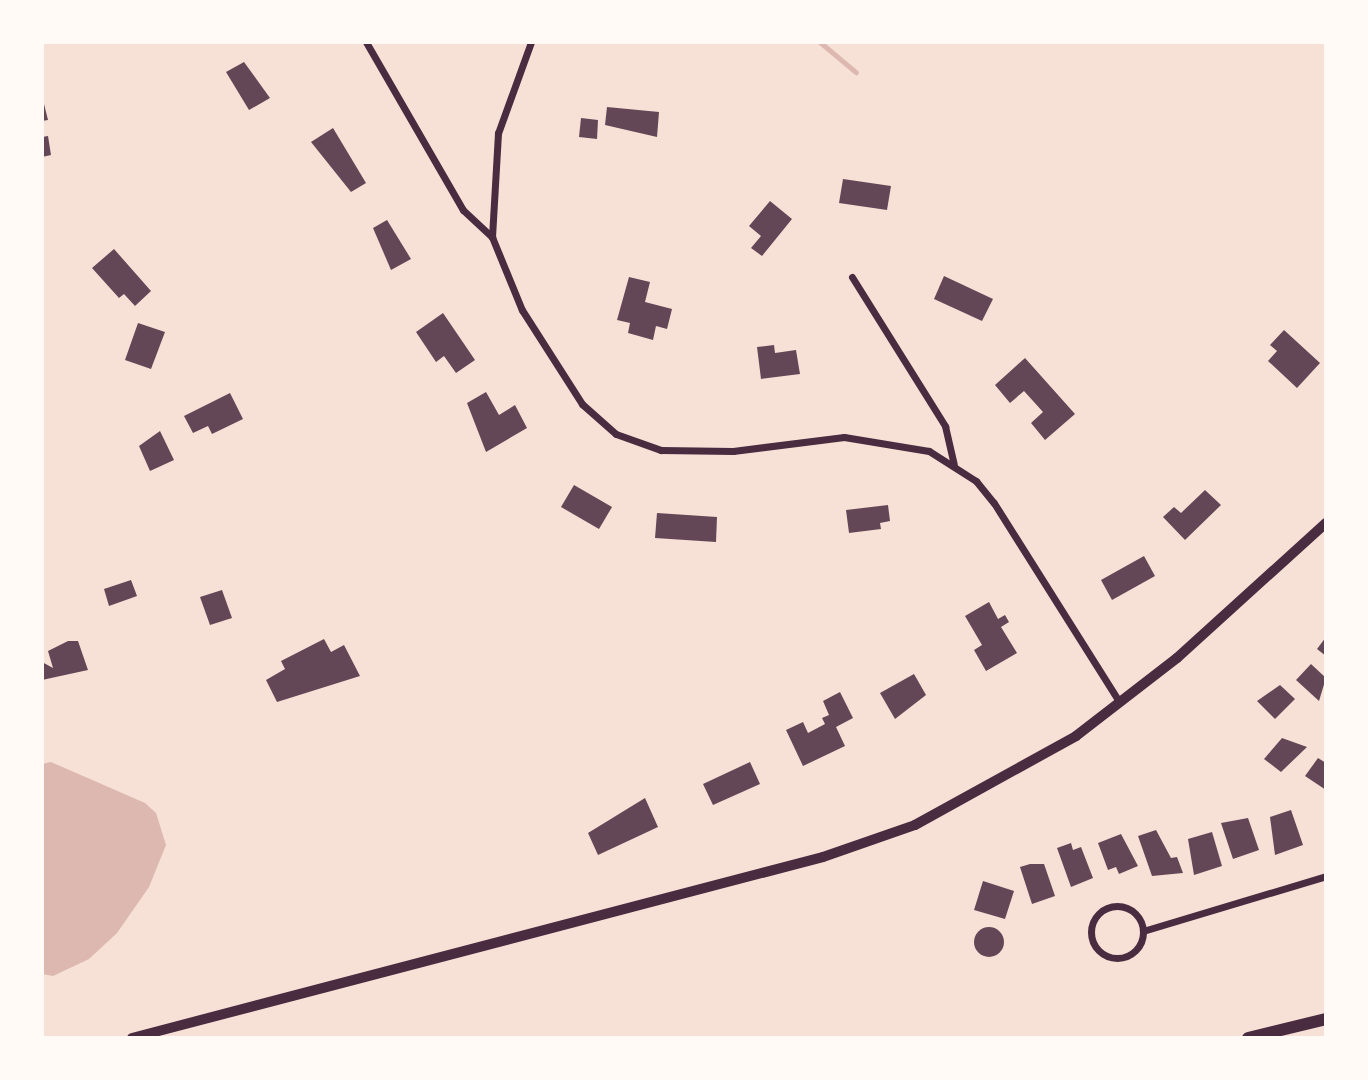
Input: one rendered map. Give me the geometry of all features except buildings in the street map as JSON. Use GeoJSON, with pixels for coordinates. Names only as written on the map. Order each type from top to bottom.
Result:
{"type":"FeatureCollection","features":[{"type":"Feature","properties":{"kind":"highway"},"geometry":{"type":"LineString","coordinates":[[1248,1038],[1326,1019]]}},
{"type":"Feature","properties":{"kind":"main road"},"geometry":{"type":"LineString","coordinates":[[132,1038],[870,842],[996,785],[1120,703],[1244,601],[1326,523]]}},
{"type":"Feature","properties":{"kind":"street"},"geometry":{"type":"LineString","coordinates":[[366,42],[463,210],[492,237]]}},
{"type":"Feature","properties":{"kind":"street"},"geometry":{"type":"LineString","coordinates":[[531,42],[498,133],[492,237],[507,280],[554,364],[582,404],[616,434],[662,450],[698,453],[873,437],[929,451],[954,464],[994,503],[1120,703]]}},
{"type":"Feature","properties":{"kind":"street"},"geometry":{"type":"LineString","coordinates":[[852,277],[945,426],[954,464]]}},
{"type":"Feature","properties":{"kind":"street"},"geometry":{"type":"LineString","coordinates":[[1143,931],[1131,910],[1111,906],[1094,917],[1091,938],[1107,957],[1124,957],[1143,931],[1326,876]]}},
{"type":"Feature","properties":{"kind":"shaded area"},"geometry":{"type":"Polygon","coordinates":[[[51,762],[145,803],[156,813],[166,845],[149,887],[117,933],[89,959],[53,976],[42,974],[42,764],[51,762]]]}},
{"type":"Feature","properties":{"kind":"waterway"},"geometry":{"type":"LineString","coordinates":[[820,42],[856,72]]}}]}
